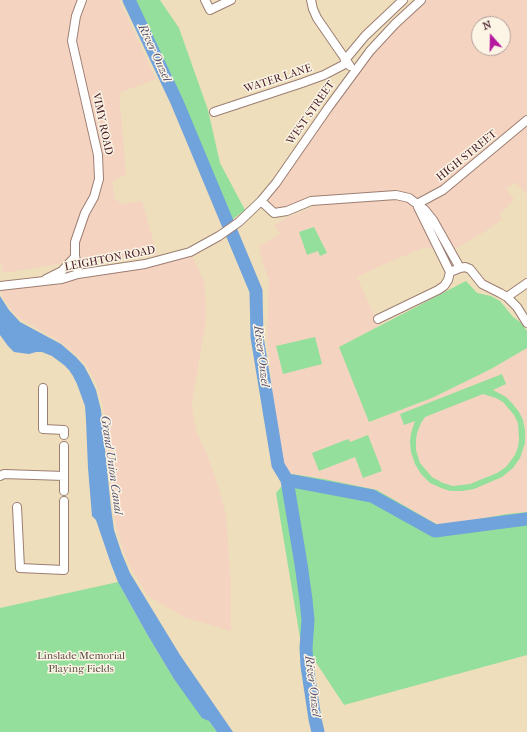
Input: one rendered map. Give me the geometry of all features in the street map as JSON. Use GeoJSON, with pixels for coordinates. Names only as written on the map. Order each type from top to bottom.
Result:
{"type":"FeatureCollection","features":[{"type":"Feature","properties":{"kind":"street","name":"VIMY ROAD"},"geometry":{"type":"LineString","coordinates":[[78,274],[75,257],[75,242],[85,213],[94,197],[100,178],[98,155],[72,41],[76,16],[82,0]]}},
{"type":"Feature","properties":{"kind":"street"},"geometry":{"type":"LineString","coordinates":[[205,0],[206,12],[231,0]]}},
{"type":"Feature","properties":{"kind":"street"},"geometry":{"type":"LineString","coordinates":[[311,0],[317,18],[354,71]]}},
{"type":"Feature","properties":{"kind":"street"},"geometry":{"type":"LineString","coordinates":[[346,61],[364,36],[403,0]]}},
{"type":"Feature","properties":{"kind":"street","name":"WEST STREET"},"geometry":{"type":"LineString","coordinates":[[220,236],[240,222],[261,201],[276,183],[354,71],[395,24],[421,0]]}},
{"type":"Feature","properties":{"kind":"street","name":"WATER LANE"},"geometry":{"type":"LineString","coordinates":[[214,112],[324,75],[346,61]]}},
{"type":"Feature","properties":{"kind":"street","name":"HIGH STREET"},"geometry":{"type":"LineString","coordinates":[[417,204],[443,190],[527,120]]}},
{"type":"Feature","properties":{"kind":"street"},"geometry":{"type":"LineString","coordinates":[[261,201],[274,213],[287,211],[311,201],[396,194],[409,198],[425,210],[433,220],[460,268]]}},
{"type":"Feature","properties":{"kind":"street"},"geometry":{"type":"LineString","coordinates":[[378,319],[438,290],[444,286],[448,280],[450,272],[417,204]]}},
{"type":"Feature","properties":{"kind":"street","name":"LEIGHTON ROAD"},"geometry":{"type":"LineString","coordinates":[[2,285],[62,280],[78,274],[154,262],[190,252],[220,236]]}},
{"type":"Feature","properties":{"kind":"street"},"geometry":{"type":"LineString","coordinates":[[42,282],[62,271],[75,257]]}},
{"type":"Feature","properties":{"kind":"street"},"geometry":{"type":"LineString","coordinates":[[450,272],[465,267],[470,269],[482,284],[507,297],[517,307],[527,323]]}},
{"type":"Feature","properties":{"kind":"street"},"geometry":{"type":"LineString","coordinates":[[507,297],[527,283]]}},
{"type":"Feature","properties":{"kind":"street"},"geometry":{"type":"LineString","coordinates":[[43,388],[43,429],[64,430],[64,435]]}},
{"type":"Feature","properties":{"kind":"street"},"geometry":{"type":"LineString","coordinates":[[64,446],[64,491]]}},
{"type":"Feature","properties":{"kind":"street"},"geometry":{"type":"LineString","coordinates":[[0,476],[4,474],[64,476]]}},
{"type":"Feature","properties":{"kind":"street"},"geometry":{"type":"LineString","coordinates":[[18,507],[20,568],[64,570],[64,501]]}},
{"type":"Feature","properties":{"kind":"shaded area"},"geometry":{"type":"Polygon","coordinates":[[[0,0],[119,0],[156,79],[119,93],[126,174],[112,182],[115,199],[122,204],[142,201],[157,255],[65,263],[3,273],[0,260],[0,0]]]}},
{"type":"Feature","properties":{"kind":"shaded area"},"geometry":{"type":"Polygon","coordinates":[[[423,0],[527,0],[527,194],[515,182],[506,189],[514,199],[499,215],[502,218],[501,220],[489,229],[453,250],[424,248],[357,277],[379,326],[339,347],[370,422],[432,398],[491,369],[527,348],[527,512],[438,525],[411,510],[324,479],[292,474],[283,463],[275,413],[267,338],[269,280],[259,246],[280,234],[275,225],[284,219],[313,207],[309,200],[280,210],[274,209],[269,203],[269,197],[354,77],[395,26],[423,0]]]}},
{"type":"Feature","properties":{"kind":"shaded area"},"geometry":{"type":"Polygon","coordinates":[[[190,252],[203,279],[205,288],[206,314],[192,401],[193,417],[197,433],[215,477],[226,514],[231,586],[231,631],[186,618],[148,596],[130,567],[116,525],[103,406],[93,377],[87,366],[78,356],[59,341],[19,318],[12,311],[0,290],[95,277],[190,252]]]}},
{"type":"Feature","properties":{"kind":"green space"},"geometry":{"type":"Polygon","coordinates":[[[130,0],[160,0],[179,28],[208,110],[220,163],[245,210],[229,222],[179,102],[130,0]]]}},
{"type":"Feature","properties":{"kind":"green space"},"geometry":{"type":"Polygon","coordinates":[[[314,227],[327,253],[320,256],[318,251],[307,255],[299,232],[314,227]]]}},
{"type":"Feature","properties":{"kind":"green space"},"geometry":{"type":"Polygon","coordinates":[[[466,281],[477,293],[491,296],[500,301],[513,317],[520,322],[527,331],[527,348],[491,369],[432,398],[369,422],[339,347],[466,281]]]}},
{"type":"Feature","properties":{"kind":"green space"},"geometry":{"type":"Polygon","coordinates":[[[315,337],[322,364],[283,374],[276,346],[315,337]]]}},
{"type":"Feature","properties":{"kind":"green space"},"geometry":{"type":"Polygon","coordinates":[[[502,374],[506,384],[493,390],[506,397],[519,412],[523,420],[525,430],[525,443],[520,458],[513,468],[502,477],[474,489],[450,491],[430,483],[421,474],[415,464],[411,452],[411,433],[415,421],[404,425],[400,414],[502,374]],[[483,394],[425,417],[417,433],[416,450],[420,463],[432,477],[453,486],[470,484],[497,473],[506,467],[515,455],[518,447],[518,423],[514,415],[503,402],[483,394]]]}},
{"type":"Feature","properties":{"kind":"green space"},"geometry":{"type":"Polygon","coordinates":[[[368,435],[382,471],[363,478],[355,457],[319,471],[312,453],[348,439],[350,442],[368,435]]]}},
{"type":"Feature","properties":{"kind":"green space"},"geometry":{"type":"Polygon","coordinates":[[[292,474],[377,490],[438,525],[527,512],[527,655],[344,705],[300,638],[276,493],[292,474]]]}},
{"type":"Feature","properties":{"kind":"green space","name":"Linslade Memorial Playing Fields"},"geometry":{"type":"Polygon","coordinates":[[[118,582],[174,679],[217,732],[0,732],[0,608],[118,582]]]}},
{"type":"Feature","properties":{"kind":"water"},"geometry":{"type":"Polygon","coordinates":[[[0,296],[9,310],[20,322],[61,344],[84,366],[90,377],[96,390],[101,410],[114,530],[122,554],[130,573],[180,655],[233,732],[217,732],[209,721],[202,718],[174,679],[118,582],[96,520],[92,516],[85,406],[77,384],[69,370],[52,356],[42,352],[29,354],[14,352],[8,346],[0,335],[0,296]]]}},
{"type":"Feature","properties":{"kind":"waterway","name":"River Ouzel"},"geometry":{"type":"LineString","coordinates":[[129,0],[177,102],[256,291],[257,337],[278,465],[287,480],[301,564],[308,620],[306,648],[307,666],[318,732]]}},
{"type":"Feature","properties":{"kind":"waterway"},"geometry":{"type":"LineString","coordinates":[[287,480],[372,496],[435,531],[527,519]]}},
{"type":"Feature","properties":{"kind":"water label","name":"Grand Union Canal"},"geometry":{"type":"Point","coordinates":[111,465]}}]}
